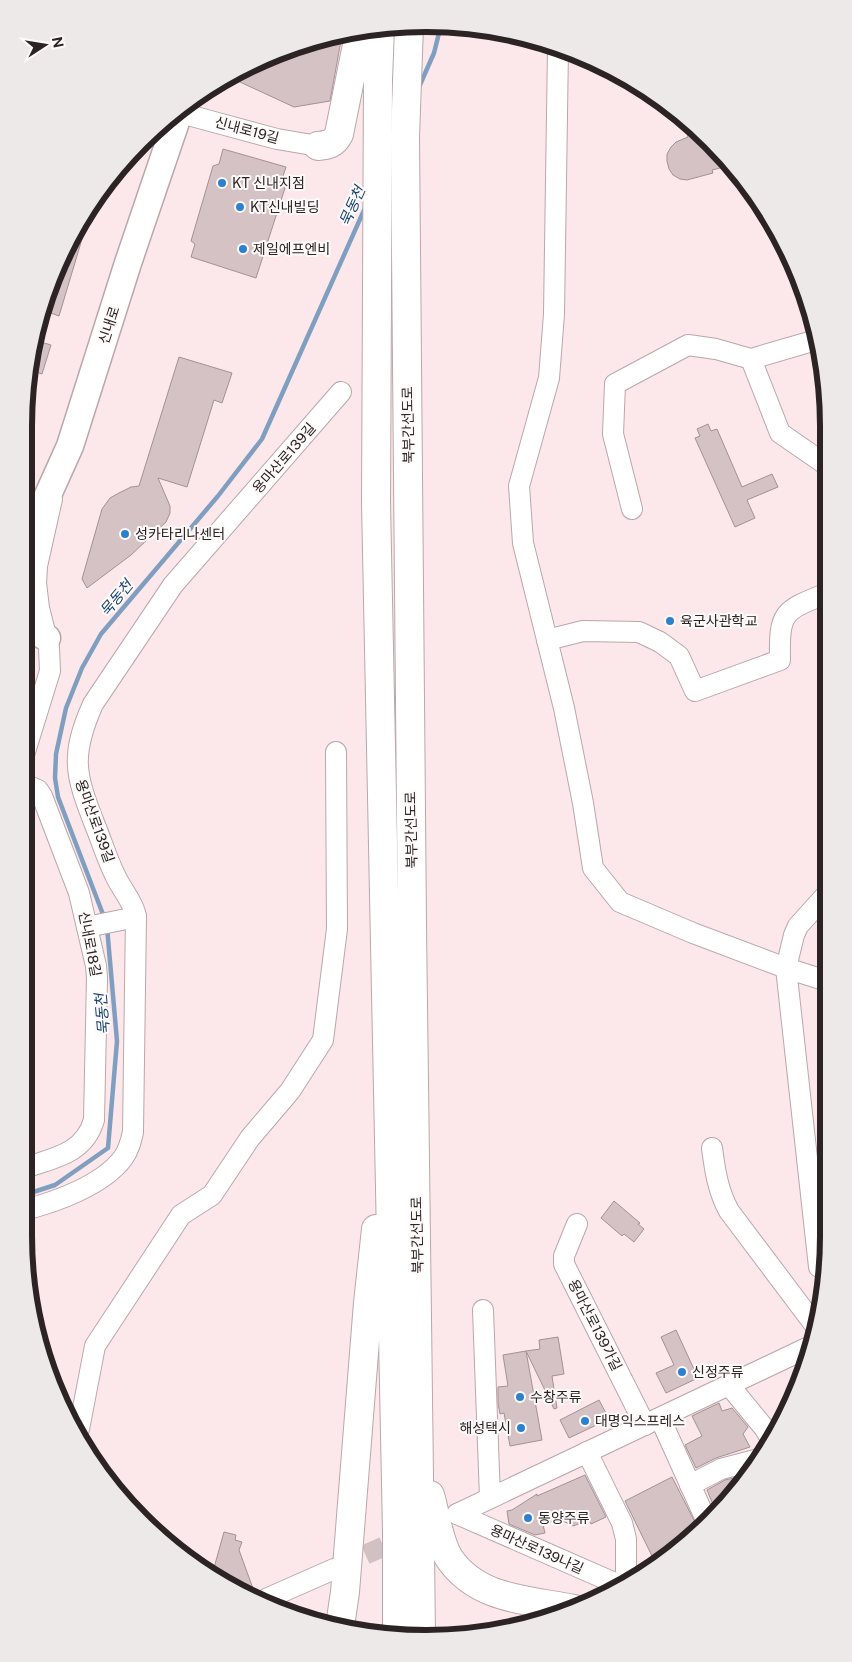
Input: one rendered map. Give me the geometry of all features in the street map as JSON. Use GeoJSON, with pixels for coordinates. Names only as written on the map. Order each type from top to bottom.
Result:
{"type":"FeatureCollection","features":[{"type":"Feature","properties":{"kind":"highway","name":"북부간선도로"},"geometry":{"type":"LineString","coordinates":[[410,33],[405,137],[421,1630]]}},
{"type":"Feature","properties":{"kind":"highway","name":"북부간선도로"},"geometry":{"type":"LineString","coordinates":[[380,35],[376,522],[397,1532],[397,1629]]}},
{"type":"Feature","properties":{"kind":"highway"},"geometry":{"type":"LineString","coordinates":[[318,146],[332,143],[339,134],[358,39]]}},
{"type":"Feature","properties":{"kind":"highway"},"geometry":{"type":"LineString","coordinates":[[341,1620],[345,1592],[368,1303],[388,1116]]}},
{"type":"Feature","properties":{"kind":"highway"},"geometry":{"type":"LineString","coordinates":[[419,1460],[443,1543],[449,1557],[465,1577],[483,1589],[500,1595],[560,1606]]}},
{"type":"Feature","properties":{"kind":"main road","name":"신내로"},"geometry":{"type":"LineString","coordinates":[[32,522],[43,506],[70,446],[175,123]]}},
{"type":"Feature","properties":{"kind":"main road"},"geometry":{"type":"LineString","coordinates":[[32,629],[47,638]]}},
{"type":"Feature","properties":{"kind":"street"},"geometry":{"type":"LineString","coordinates":[[558,55],[554,314],[550,378],[519,486],[523,543],[564,708],[583,803],[593,868],[620,902],[693,934],[820,980]]}},
{"type":"Feature","properties":{"kind":"street","name":"신내로19길"},"geometry":{"type":"LineString","coordinates":[[187,113],[278,139],[318,146]]}},
{"type":"Feature","properties":{"kind":"street"},"geometry":{"type":"LineString","coordinates":[[632,509],[613,434],[615,384],[688,345],[716,349],[751,359],[810,342]]}},
{"type":"Feature","properties":{"kind":"street"},"geometry":{"type":"LineString","coordinates":[[751,359],[780,433],[820,461]]}},
{"type":"Feature","properties":{"kind":"street","name":"용마산로139길"},"geometry":{"type":"LineString","coordinates":[[32,1208],[43,1205],[94,1182],[116,1166],[128,1150],[133,1132],[136,917],[132,904],[114,873],[81,789],[77,758],[84,725],[93,704],[173,585],[341,392]]}},
{"type":"Feature","properties":{"kind":"street"},"geometry":{"type":"LineString","coordinates":[[32,729],[50,671],[49,648],[39,608],[36,583],[37,566],[57,476]]}},
{"type":"Feature","properties":{"kind":"street"},"geometry":{"type":"LineString","coordinates":[[547,640],[583,631],[639,632],[660,642],[679,656],[695,691],[780,660],[779,638],[784,618],[794,607],[820,596]]}},
{"type":"Feature","properties":{"kind":"street"},"geometry":{"type":"LineString","coordinates":[[80,1424],[95,1346],[181,1215],[212,1196],[250,1138],[290,1091],[323,1040],[337,929],[336,752]]}},
{"type":"Feature","properties":{"kind":"street","name":"신내로18길"},"geometry":{"type":"LineString","coordinates":[[32,787],[38,790],[42,796],[75,880],[97,978],[93,1126],[82,1143],[68,1154],[32,1165]]}},
{"type":"Feature","properties":{"kind":"street"},"geometry":{"type":"LineString","coordinates":[[819,1264],[786,968],[798,926],[820,902]]}},
{"type":"Feature","properties":{"kind":"street"},"geometry":{"type":"LineString","coordinates":[[87,927],[136,917]]}},
{"type":"Feature","properties":{"kind":"street"},"geometry":{"type":"LineString","coordinates":[[712,1148],[715,1175],[726,1205],[810,1320]]}},
{"type":"Feature","properties":{"kind":"street","name":"용마산로139가길"},"geometry":{"type":"LineString","coordinates":[[577,1224],[564,1256],[564,1264],[690,1485],[704,1514]]}},
{"type":"Feature","properties":{"kind":"street"},"geometry":{"type":"LineString","coordinates":[[483,1310],[490,1498],[803,1350]]}},
{"type":"Feature","properties":{"kind":"street"},"geometry":{"type":"LineString","coordinates":[[729,1385],[767,1433]]}},
{"type":"Feature","properties":{"kind":"street"},"geometry":{"type":"LineString","coordinates":[[587,1452],[622,1523],[626,1539],[626,1575]]}},
{"type":"Feature","properties":{"kind":"street"},"geometry":{"type":"LineString","coordinates":[[690,1485],[721,1469],[748,1462]]}},
{"type":"Feature","properties":{"kind":"street","name":"용마산로139나길"},"geometry":{"type":"LineString","coordinates":[[490,1498],[457,1514],[613,1582]]}},
{"type":"Feature","properties":{"kind":"street"},"geometry":{"type":"LineString","coordinates":[[270,1597],[334,1569]]}},
{"type":"Feature","properties":{"kind":"building"},"geometry":{"type":"Polygon","coordinates":[[[341,42],[330,101],[294,107],[237,81],[275,62],[341,42]]]}},
{"type":"Feature","properties":{"kind":"building"},"geometry":{"type":"Polygon","coordinates":[[[687,131],[722,167],[712,170],[713,173],[687,180],[673,175],[669,169],[667,154],[676,142],[688,137],[687,131]]]}},
{"type":"Feature","properties":{"kind":"building","name":"KT신내빌딩"},"geometry":{"type":"Polygon","coordinates":[[[223,149],[286,167],[281,182],[285,188],[256,278],[191,257],[195,244],[191,241],[213,166],[219,164],[223,149]]]}},
{"type":"Feature","properties":{"kind":"building"},"geometry":{"type":"Polygon","coordinates":[[[85,229],[59,316],[49,313],[53,300],[62,275],[85,229]]]}},
{"type":"Feature","properties":{"kind":"building"},"geometry":{"type":"Polygon","coordinates":[[[42,342],[51,345],[42,374],[36,372],[42,342]]]}},
{"type":"Feature","properties":{"kind":"building"},"geometry":{"type":"Polygon","coordinates":[[[179,357],[232,373],[222,403],[214,400],[187,487],[158,478],[170,506],[170,513],[166,522],[131,555],[87,588],[82,579],[102,509],[110,498],[131,487],[139,486],[179,357]]]}},
{"type":"Feature","properties":{"kind":"building"},"geometry":{"type":"Polygon","coordinates":[[[708,424],[711,431],[717,429],[742,487],[772,474],[778,487],[747,500],[755,518],[735,527],[695,438],[700,436],[697,429],[708,424]]]}},
{"type":"Feature","properties":{"kind":"building"},"geometry":{"type":"Polygon","coordinates":[[[614,1201],[640,1223],[638,1224],[644,1229],[634,1242],[624,1234],[622,1236],[601,1218],[614,1201]]]}},
{"type":"Feature","properties":{"kind":"building"},"geometry":{"type":"Polygon","coordinates":[[[676,1330],[698,1378],[666,1393],[656,1373],[674,1365],[661,1337],[676,1330]]]}},
{"type":"Feature","properties":{"kind":"building"},"geometry":{"type":"Polygon","coordinates":[[[558,1337],[564,1374],[552,1376],[557,1408],[554,1409],[526,1351],[540,1349],[539,1340],[558,1337]]]}},
{"type":"Feature","properties":{"kind":"building"},"geometry":{"type":"Polygon","coordinates":[[[526,1351],[542,1440],[510,1446],[504,1413],[500,1414],[498,1403],[498,1387],[508,1386],[503,1355],[526,1351]]]}},
{"type":"Feature","properties":{"kind":"building"},"geometry":{"type":"Polygon","coordinates":[[[599,1400],[609,1419],[569,1438],[560,1420],[599,1400]]]}},
{"type":"Feature","properties":{"kind":"building"},"geometry":{"type":"Polygon","coordinates":[[[719,1403],[722,1411],[732,1408],[748,1427],[743,1434],[750,1447],[716,1458],[696,1468],[685,1445],[702,1436],[692,1416],[719,1403]]]}},
{"type":"Feature","properties":{"kind":"building"},"geometry":{"type":"Polygon","coordinates":[[[585,1475],[606,1517],[591,1524],[589,1520],[573,1526],[559,1519],[543,1525],[545,1533],[535,1535],[509,1524],[507,1511],[512,1510],[537,1494],[537,1496],[585,1475]]]}},
{"type":"Feature","properties":{"kind":"building"},"geometry":{"type":"Polygon","coordinates":[[[672,1477],[695,1522],[653,1557],[625,1501],[672,1477]]]}},
{"type":"Feature","properties":{"kind":"building"},"geometry":{"type":"Polygon","coordinates":[[[737,1477],[713,1505],[707,1490],[725,1480],[737,1477]]]}},
{"type":"Feature","properties":{"kind":"building"},"geometry":{"type":"Polygon","coordinates":[[[224,1532],[236,1535],[235,1540],[242,1542],[239,1550],[253,1590],[229,1577],[214,1568],[224,1532]]]}},
{"type":"Feature","properties":{"kind":"waterway","name":"묵동천"},"geometry":{"type":"LineString","coordinates":[[419,87],[434,53],[439,33]]}},
{"type":"Feature","properties":{"kind":"waterway","name":"묵동천"},"geometry":{"type":"LineString","coordinates":[[104,917],[58,797],[55,778],[56,754],[66,708],[82,668],[101,634],[218,496],[262,439],[365,208]]}},
{"type":"Feature","properties":{"kind":"waterway","name":"묵동천"},"geometry":{"type":"LineString","coordinates":[[32,1192],[55,1185],[108,1148],[117,1041],[107,927]]}},
{"type":"Feature","properties":{"kind":"tunnel"},"geometry":{"type":"LineString","coordinates":[[338,1567],[407,1536]]}},
{"type":"Feature","properties":{"kind":"place","name":"KT 신내지점"},"geometry":{"type":"Point","coordinates":[222,183]}},
{"type":"Feature","properties":{"kind":"place","name":"KT신내빌딩"},"geometry":{"type":"Point","coordinates":[240,207]}},
{"type":"Feature","properties":{"kind":"place","name":"제일에프엔비"},"geometry":{"type":"Point","coordinates":[243,249]}},
{"type":"Feature","properties":{"kind":"place","name":"성카타리나센터"},"geometry":{"type":"Point","coordinates":[125,534]}},
{"type":"Feature","properties":{"kind":"place","name":"육군사관학교"},"geometry":{"type":"Point","coordinates":[670,621]}},
{"type":"Feature","properties":{"kind":"place","name":"신정주류"},"geometry":{"type":"Point","coordinates":[682,1372]}},
{"type":"Feature","properties":{"kind":"place","name":"수창주류"},"geometry":{"type":"Point","coordinates":[520,1397]}},
{"type":"Feature","properties":{"kind":"place","name":"대명익스프레스"},"geometry":{"type":"Point","coordinates":[585,1421]}},
{"type":"Feature","properties":{"kind":"place","name":"해성택시"},"geometry":{"type":"Point","coordinates":[521,1428]}},
{"type":"Feature","properties":{"kind":"place","name":"동양주류"},"geometry":{"type":"Point","coordinates":[528,1518]}}]}
